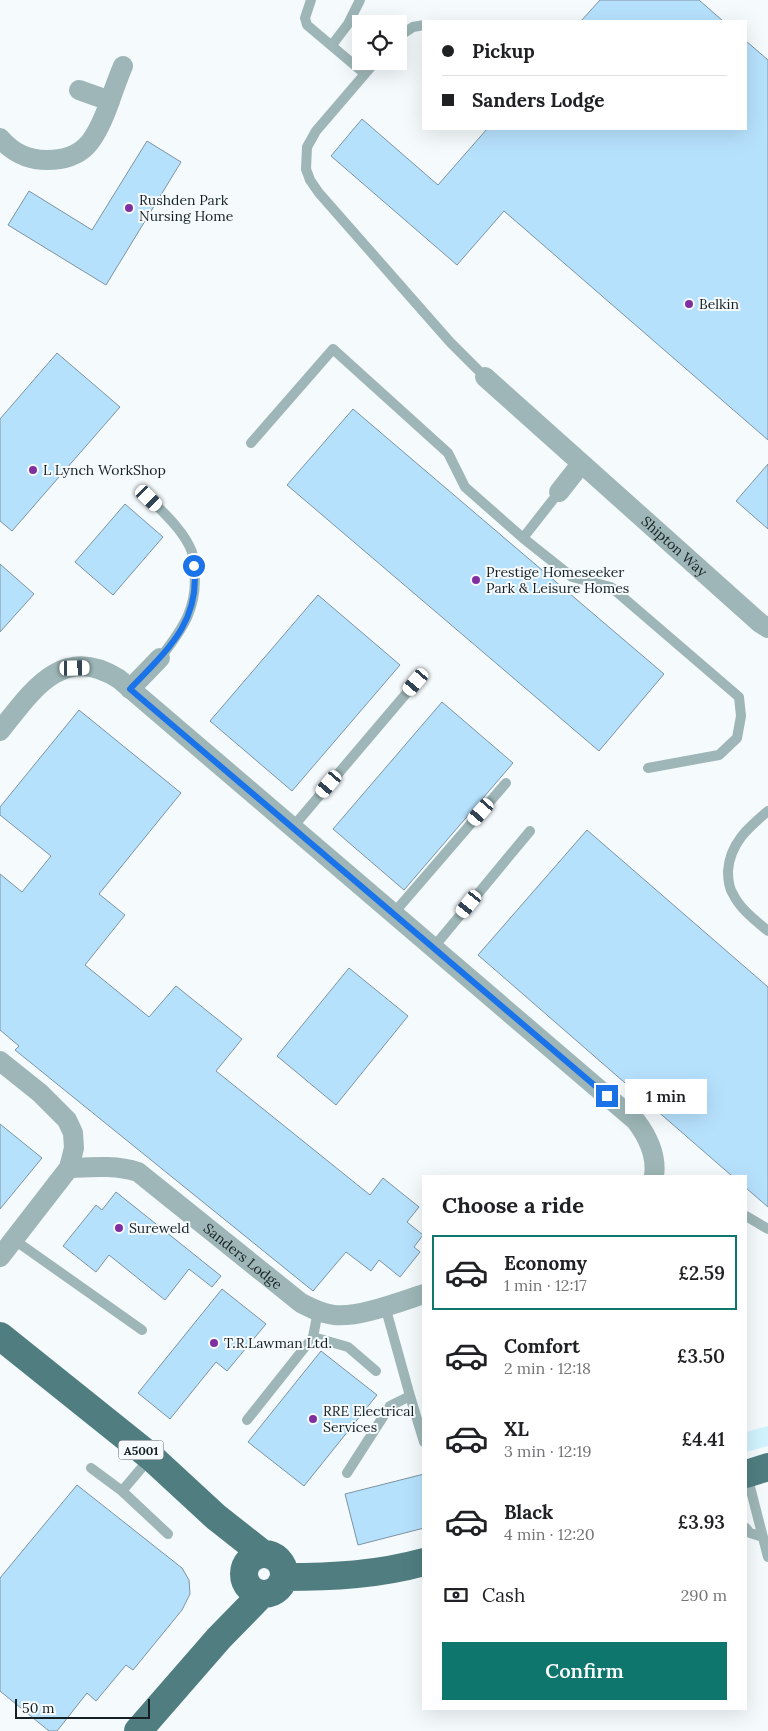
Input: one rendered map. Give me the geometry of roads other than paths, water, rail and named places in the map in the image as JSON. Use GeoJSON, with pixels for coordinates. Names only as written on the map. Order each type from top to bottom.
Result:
{"type":"FeatureCollection","features":[{"type":"Feature","properties":{"kind":"main road","name":"A5001"},"geometry":{"type":"LineString","coordinates":[[0,1336],[150,1457],[216,1517],[255,1574]]}},
{"type":"Feature","properties":{"kind":"main road"},"geometry":{"type":"LineString","coordinates":[[747,1474],[768,1467]]}},
{"type":"Feature","properties":{"kind":"main road"},"geometry":{"type":"LineString","coordinates":[[138,1731],[219,1638],[255,1574],[270,1554],[280,1561],[284,1568],[284,1577],[376,1573],[422,1562]]}},
{"type":"Feature","properties":{"kind":"street"},"geometry":{"type":"LineString","coordinates":[[0,138],[7,146],[23,156],[44,160],[65,158],[84,150],[99,131],[123,66]]}},
{"type":"Feature","properties":{"kind":"street"},"geometry":{"type":"LineString","coordinates":[[79,90],[110,101]]}},
{"type":"Feature","properties":{"kind":"street","name":"Shipton Way"},"geometry":{"type":"LineString","coordinates":[[485,377],[760,623],[768,628]]}},
{"type":"Feature","properties":{"kind":"street"},"geometry":{"type":"LineString","coordinates":[[559,492],[581,464]]}},
{"type":"Feature","properties":{"kind":"street"},"geometry":{"type":"LineString","coordinates":[[130,689],[160,658]]}},
{"type":"Feature","properties":{"kind":"street"},"geometry":{"type":"LineString","coordinates":[[0,731],[33,689],[57,671],[91,667],[107,672],[130,689],[636,1121],[646,1134],[652,1150],[654,1175]]}},
{"type":"Feature","properties":{"kind":"street"},"geometry":{"type":"LineString","coordinates":[[0,1061],[40,1093],[67,1120],[73,1134],[74,1148],[69,1168],[0,1257]]}},
{"type":"Feature","properties":{"kind":"street","name":"Sanders Lodge"},"geometry":{"type":"LineString","coordinates":[[69,1168],[107,1166],[138,1172],[301,1303],[318,1311],[333,1315],[353,1315],[422,1295]]}},
{"type":"Feature","properties":{"kind":"lane"},"geometry":{"type":"LineString","coordinates":[[311,0],[306,18],[307,25],[365,74]]}},
{"type":"Feature","properties":{"kind":"lane"},"geometry":{"type":"LineString","coordinates":[[332,45],[348,24],[360,0]]}},
{"type":"Feature","properties":{"kind":"lane"},"geometry":{"type":"LineString","coordinates":[[407,30],[412,27],[422,26]]}},
{"type":"Feature","properties":{"kind":"lane"},"geometry":{"type":"LineString","coordinates":[[368,70],[316,131],[307,147],[306,169],[308,175],[319,193],[381,264],[450,342],[485,377]]}},
{"type":"Feature","properties":{"kind":"lane"},"geometry":{"type":"LineString","coordinates":[[252,443],[333,349],[448,453],[465,486],[523,538],[572,577],[611,587],[740,697],[741,716],[737,738],[719,755],[648,768]]}},
{"type":"Feature","properties":{"kind":"lane"},"geometry":{"type":"LineString","coordinates":[[523,538],[559,492]]}},
{"type":"Feature","properties":{"kind":"lane"},"geometry":{"type":"LineString","coordinates":[[149,498],[170,518],[192,552],[195,579],[194,603],[178,636],[160,658]]}},
{"type":"Feature","properties":{"kind":"lane"},"geometry":{"type":"LineString","coordinates":[[292,828],[416,682]]}},
{"type":"Feature","properties":{"kind":"lane"},"geometry":{"type":"LineString","coordinates":[[393,914],[506,782]]}},
{"type":"Feature","properties":{"kind":"lane"},"geometry":{"type":"LineString","coordinates":[[768,811],[750,827],[734,846],[730,855],[728,876],[733,896],[748,914],[768,931]]}},
{"type":"Feature","properties":{"kind":"lane"},"geometry":{"type":"LineString","coordinates":[[433,948],[530,831]]}},
{"type":"Feature","properties":{"kind":"lane"},"geometry":{"type":"LineString","coordinates":[[747,1217],[768,1229]]}},
{"type":"Feature","properties":{"kind":"lane"},"geometry":{"type":"LineString","coordinates":[[13,1239],[142,1330]]}},
{"type":"Feature","properties":{"kind":"lane"},"geometry":{"type":"LineString","coordinates":[[385,1306],[422,1435]]}},
{"type":"Feature","properties":{"kind":"lane"},"geometry":{"type":"LineString","coordinates":[[247,1420],[312,1337],[318,1311]]}},
{"type":"Feature","properties":{"kind":"lane"},"geometry":{"type":"LineString","coordinates":[[312,1337],[348,1347],[376,1371]]}},
{"type":"Feature","properties":{"kind":"lane"},"geometry":{"type":"LineString","coordinates":[[347,1473],[390,1406],[410,1396]]}},
{"type":"Feature","properties":{"kind":"lane"},"geometry":{"type":"LineString","coordinates":[[122,1491],[150,1457]]}},
{"type":"Feature","properties":{"kind":"lane"},"geometry":{"type":"LineString","coordinates":[[90,1468],[122,1491],[168,1534]]}},
{"type":"Feature","properties":{"kind":"lane"},"geometry":{"type":"LineString","coordinates":[[747,1478],[768,1557]]}},
{"type":"Feature","properties":{"kind":"lane"},"geometry":{"type":"LineString","coordinates":[[747,1530],[750,1534],[763,1537]]}},
{"type":"Feature","properties":{"kind":"place","name":"Rushden Park Nursing Home"},"geometry":{"type":"Point","coordinates":[129,208]}},
{"type":"Feature","properties":{"kind":"place","name":"Belkin"},"geometry":{"type":"Point","coordinates":[689,304]}},
{"type":"Feature","properties":{"kind":"place","name":"L Lynch WorkShop"},"geometry":{"type":"Point","coordinates":[33,470]}},
{"type":"Feature","properties":{"kind":"place","name":"Prestige Homeseeker Park & Leisure Homes"},"geometry":{"type":"Point","coordinates":[476,580]}},
{"type":"Feature","properties":{"kind":"place","name":"Sureweld"},"geometry":{"type":"Point","coordinates":[119,1228]}},
{"type":"Feature","properties":{"kind":"place","name":"T.R.Lawman Ltd."},"geometry":{"type":"Point","coordinates":[214,1343]}},
{"type":"Feature","properties":{"kind":"place","name":"RRE Electrical Services"},"geometry":{"type":"Point","coordinates":[313,1419]}}]}
